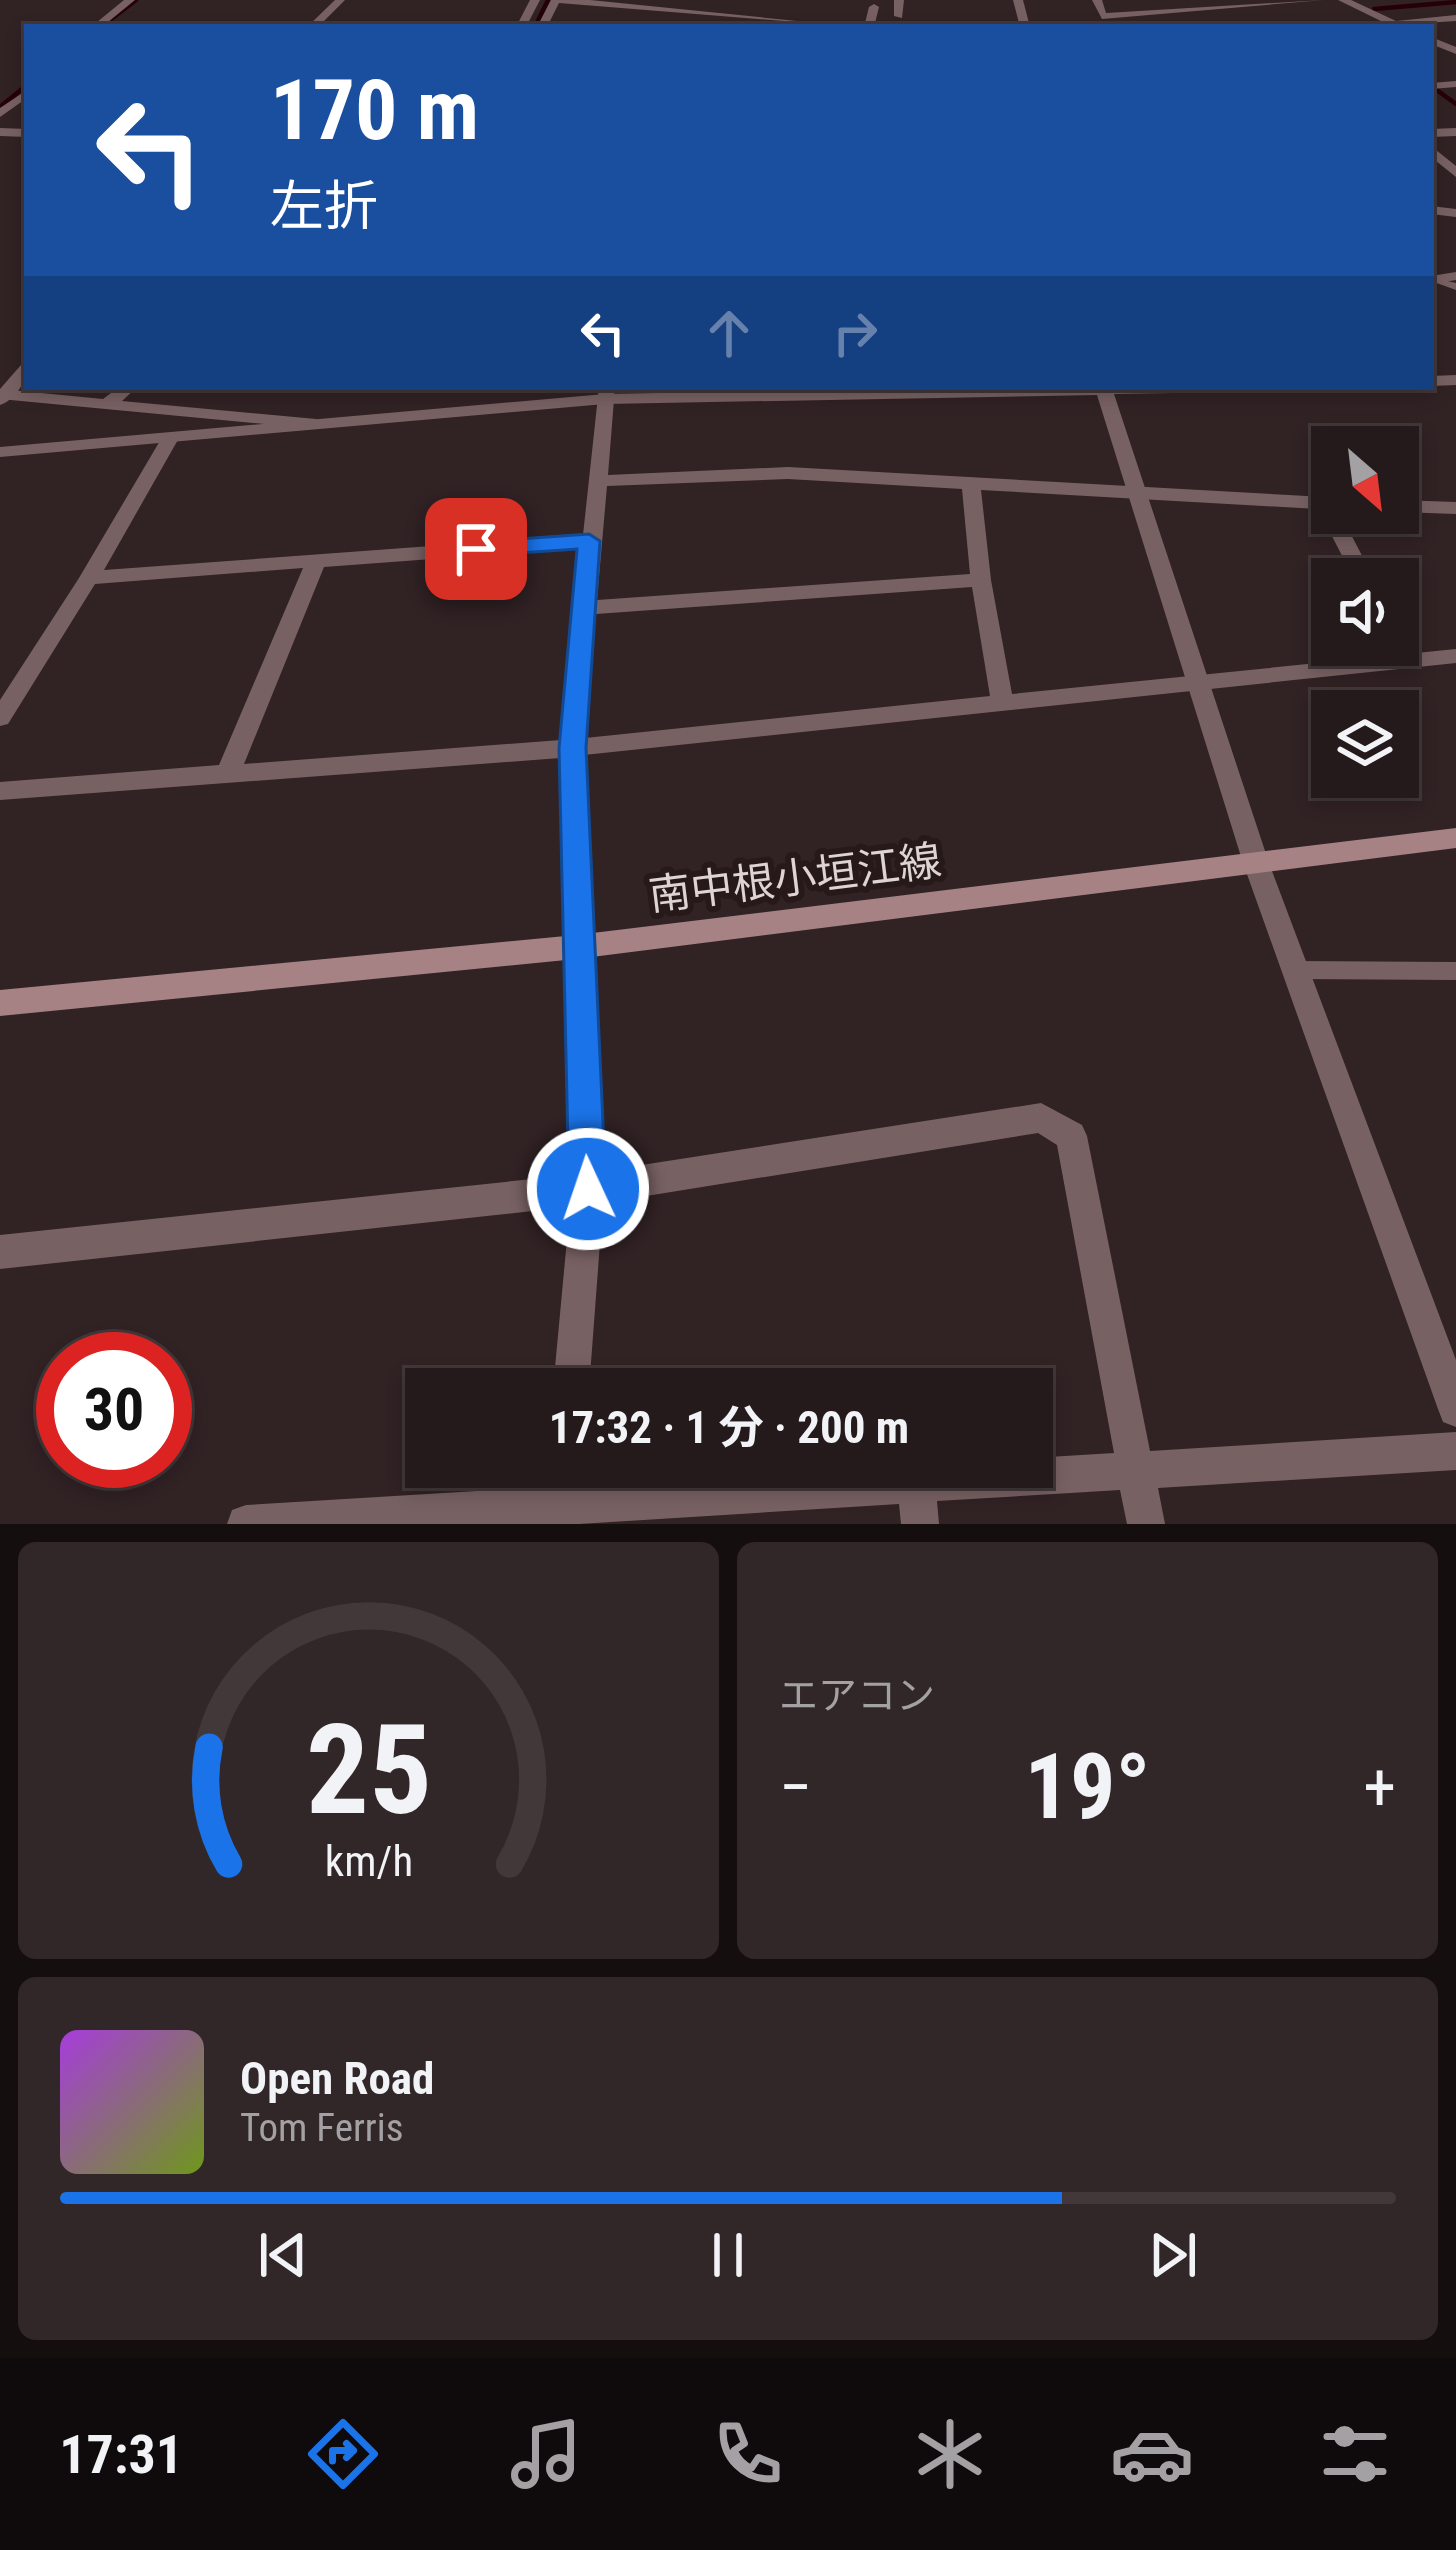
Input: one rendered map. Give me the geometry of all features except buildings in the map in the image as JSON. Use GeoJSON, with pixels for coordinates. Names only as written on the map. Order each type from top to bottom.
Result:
{"type":"FeatureCollection","features":[{"type":"Feature","properties":{"kind":"main road","name":"南中根小垣江線"},"geometry":{"type":"LineString","coordinates":[[0,1003],[576,947],[1456,838]]}},
{"type":"Feature","properties":{"kind":"street"},"geometry":{"type":"LineString","coordinates":[[100,24],[130,0]]}},
{"type":"Feature","properties":{"kind":"street"},"geometry":{"type":"LineString","coordinates":[[114,24],[143,0]]}},
{"type":"Feature","properties":{"kind":"street"},"geometry":{"type":"LineString","coordinates":[[315,24],[340,0]]}},
{"type":"Feature","properties":{"kind":"street"},"geometry":{"type":"LineString","coordinates":[[558,0],[658,4],[764,23],[764,0]]}},
{"type":"Feature","properties":{"kind":"street"},"geometry":{"type":"LineString","coordinates":[[899,0],[899,23]]}},
{"type":"Feature","properties":{"kind":"street"},"geometry":{"type":"LineString","coordinates":[[1097,0],[1102,16],[1318,0]]}},
{"type":"Feature","properties":{"kind":"street"},"geometry":{"type":"LineString","coordinates":[[1342,0],[1396,24]]}},
{"type":"Feature","properties":{"kind":"street"},"geometry":{"type":"LineString","coordinates":[[870,24],[874,7]]}},
{"type":"Feature","properties":{"kind":"street"},"geometry":{"type":"LineString","coordinates":[[1198,11],[1212,19]]}},
{"type":"Feature","properties":{"kind":"street"},"geometry":{"type":"LineString","coordinates":[[1414,24],[1456,18]]}},
{"type":"Feature","properties":{"kind":"street"},"geometry":{"type":"LineString","coordinates":[[0,102],[24,83]]}},
{"type":"Feature","properties":{"kind":"street"},"geometry":{"type":"LineString","coordinates":[[1437,85],[1456,84]]}},
{"type":"Feature","properties":{"kind":"street"},"geometry":{"type":"LineString","coordinates":[[1437,85],[1456,97]]}},
{"type":"Feature","properties":{"kind":"street"},"geometry":{"type":"LineString","coordinates":[[0,114],[24,95]]}},
{"type":"Feature","properties":{"kind":"street"},"geometry":{"type":"LineString","coordinates":[[2,396],[24,371]]}},
{"type":"Feature","properties":{"kind":"street"},"geometry":{"type":"LineString","coordinates":[[107,405],[125,390]]}},
{"type":"Feature","properties":{"kind":"street"},"geometry":{"type":"LineString","coordinates":[[0,452],[606,393],[964,390]]}},
{"type":"Feature","properties":{"kind":"street"},"geometry":{"type":"LineString","coordinates":[[1104,390],[1256,863],[1456,1408]]}},
{"type":"Feature","properties":{"kind":"street"},"geometry":{"type":"LineString","coordinates":[[573,1368],[588,1189],[572,748],[606,393]]}},
{"type":"Feature","properties":{"kind":"street"},"geometry":{"type":"LineString","coordinates":[[2,396],[316,424]]}},
{"type":"Feature","properties":{"kind":"street"},"geometry":{"type":"LineString","coordinates":[[0,718],[170,438]]}},
{"type":"Feature","properties":{"kind":"street"},"geometry":{"type":"LineString","coordinates":[[597,481],[788,473],[1311,503]]}},
{"type":"Feature","properties":{"kind":"street"},"geometry":{"type":"LineString","coordinates":[[971,483],[981,580],[1003,705]]}},
{"type":"Feature","properties":{"kind":"street"},"geometry":{"type":"LineString","coordinates":[[1419,507],[1456,508]]}},
{"type":"Feature","properties":{"kind":"street"},"geometry":{"type":"LineString","coordinates":[[89,578],[589,541]]}},
{"type":"Feature","properties":{"kind":"street"},"geometry":{"type":"LineString","coordinates":[[228,773],[316,562]]}},
{"type":"Feature","properties":{"kind":"street"},"geometry":{"type":"LineString","coordinates":[[583,608],[981,580]]}},
{"type":"Feature","properties":{"kind":"street"},"geometry":{"type":"LineString","coordinates":[[1419,654],[1456,656]]}},
{"type":"Feature","properties":{"kind":"street"},"geometry":{"type":"LineString","coordinates":[[0,791],[572,748],[1198,684],[1316,666]]}},
{"type":"Feature","properties":{"kind":"street"},"geometry":{"type":"LineString","coordinates":[[0,1252],[588,1189],[1041,1118],[1071,1136],[1146,1524]]}},
{"type":"Feature","properties":{"kind":"street"},"geometry":{"type":"LineString","coordinates":[[1053,1475],[1456,1450]]}},
{"type":"Feature","properties":{"kind":"street"},"geometry":{"type":"LineString","coordinates":[[246,1524],[562,1497],[790,1488]]}},
{"type":"Feature","properties":{"kind":"street"},"geometry":{"type":"LineString","coordinates":[[916,1488],[920,1524]]}},
{"type":"Feature","properties":{"kind":"lane"},"geometry":{"type":"LineString","coordinates":[[1294,970],[1456,971]]}},
{"type":"Feature","properties":{"kind":"waterway"},"geometry":{"type":"LineString","coordinates":[[105,24],[136,0]]}},
{"type":"Feature","properties":{"kind":"waterway"},"geometry":{"type":"LineString","coordinates":[[536,24],[548,0]]}},
{"type":"Feature","properties":{"kind":"waterway"},"geometry":{"type":"LineString","coordinates":[[1374,9],[1456,2]]}},
{"type":"Feature","properties":{"kind":"waterway"},"geometry":{"type":"LineString","coordinates":[[0,107],[24,87]]}},
{"type":"Feature","properties":{"kind":"waterway"},"geometry":{"type":"LineString","coordinates":[[1434,88],[1456,104]]}},
{"type":"Feature","properties":{"kind":"route"},"geometry":{"type":"LineString","coordinates":[[476,549],[589,541],[572,748],[588,1189]]}}]}
